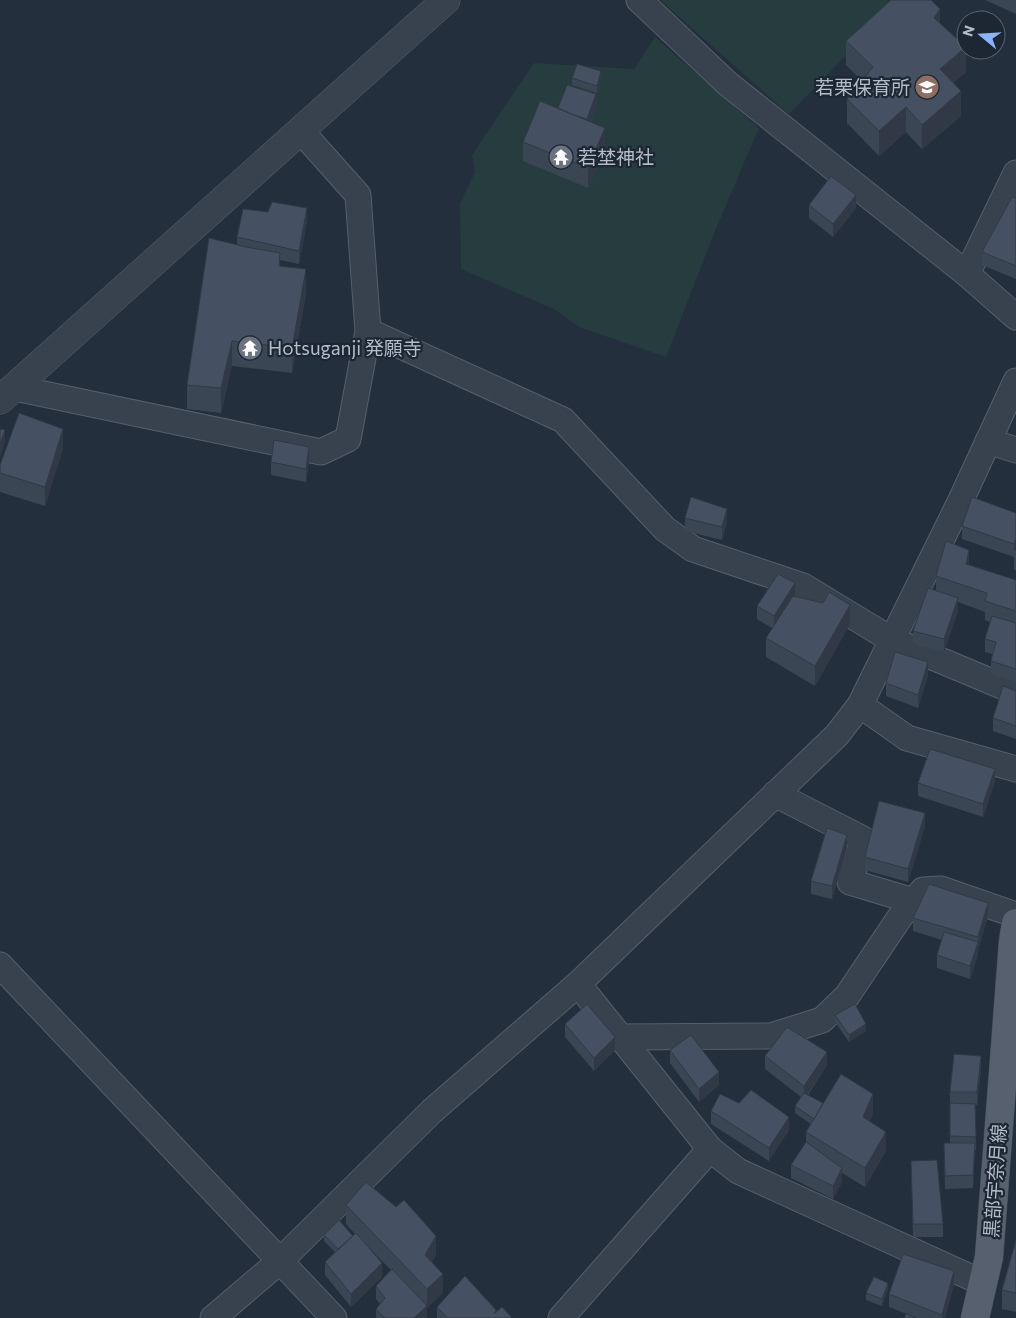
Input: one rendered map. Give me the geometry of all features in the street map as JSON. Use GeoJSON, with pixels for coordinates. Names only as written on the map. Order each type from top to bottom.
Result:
{"type":"FeatureCollection","features":[{"type":"Feature","properties":{"kind":"main road","name":"黒部宇奈月線"},"geometry":{"type":"LineString","coordinates":[[975,1318],[989,1257],[1013,941],[1016,923]]}},
{"type":"Feature","properties":{"kind":"street"},"geometry":{"type":"LineString","coordinates":[[8,394],[446,0]]}},
{"type":"Feature","properties":{"kind":"street"},"geometry":{"type":"LineString","coordinates":[[639,0],[728,84],[967,274],[1016,317]]}},
{"type":"Feature","properties":{"kind":"street"},"geometry":{"type":"LineString","coordinates":[[8,394],[321,452],[348,440],[368,331],[358,195],[301,131]]}},
{"type":"Feature","properties":{"kind":"street"},"geometry":{"type":"LineString","coordinates":[[967,274],[1016,173]]}},
{"type":"Feature","properties":{"kind":"street"},"geometry":{"type":"LineString","coordinates":[[368,331],[563,420],[665,529],[693,549],[803,586],[892,640],[1016,692]]}},
{"type":"Feature","properties":{"kind":"street"},"geometry":{"type":"LineString","coordinates":[[213,1318],[280,1261],[432,1111],[578,984],[837,735],[860,705],[1016,381]]}},
{"type":"Feature","properties":{"kind":"street"},"geometry":{"type":"LineString","coordinates":[[988,441],[1016,450]]}},
{"type":"Feature","properties":{"kind":"street"},"geometry":{"type":"LineString","coordinates":[[860,705],[907,738],[1016,769]]}},
{"type":"Feature","properties":{"kind":"street"},"geometry":{"type":"LineString","coordinates":[[775,794],[863,838],[850,882],[914,901]]}},
{"type":"Feature","properties":{"kind":"street"},"geometry":{"type":"LineString","coordinates":[[621,1037],[770,1036],[822,1020],[847,996],[900,917],[923,890],[941,889],[1016,915]]}},
{"type":"Feature","properties":{"kind":"street"},"geometry":{"type":"LineString","coordinates":[[0,967],[334,1318]]}},
{"type":"Feature","properties":{"kind":"street"},"geometry":{"type":"LineString","coordinates":[[578,984],[710,1149],[738,1171],[983,1282]]}},
{"type":"Feature","properties":{"kind":"street"},"geometry":{"type":"LineString","coordinates":[[561,1318],[710,1149]]}},
{"type":"Feature","properties":{"kind":"green space"},"geometry":{"type":"Polygon","coordinates":[[[660,0],[900,0],[789,114],[660,0]]]}},
{"type":"Feature","properties":{"kind":"green space"},"geometry":{"type":"Polygon","coordinates":[[[655,37],[759,128],[715,231],[666,357],[579,327],[554,309],[461,269],[460,204],[475,172],[472,155],[534,63],[634,69],[655,37]]]}},
{"type":"Feature","properties":{"kind":"building"},"geometry":{"type":"Polygon","coordinates":[[[891,0],[931,0],[940,9],[934,18],[956,38],[956,55],[940,69],[961,91],[922,125],[906,107],[879,131],[847,99],[873,67],[846,41],[891,0]]]}},
{"type":"Feature","properties":{"kind":"building"},"geometry":{"type":"Polygon","coordinates":[[[577,64],[601,71],[597,86],[572,78],[577,64]]]}},
{"type":"Feature","properties":{"kind":"building"},"geometry":{"type":"Polygon","coordinates":[[[567,85],[596,94],[587,119],[558,108],[567,85]]]}},
{"type":"Feature","properties":{"kind":"building"},"geometry":{"type":"Polygon","coordinates":[[[540,101],[605,128],[588,168],[523,142],[540,101]]]}},
{"type":"Feature","properties":{"kind":"building"},"geometry":{"type":"Polygon","coordinates":[[[831,176],[856,195],[833,224],[809,205],[831,176]]]}},
{"type":"Feature","properties":{"kind":"building"},"geometry":{"type":"Polygon","coordinates":[[[1012,197],[1016,198],[1016,266],[982,252],[1012,197]]]}},
{"type":"Feature","properties":{"kind":"building"},"geometry":{"type":"Polygon","coordinates":[[[272,202],[307,208],[299,251],[237,237],[243,209],[268,212],[272,202]]]}},
{"type":"Feature","properties":{"kind":"building"},"geometry":{"type":"Polygon","coordinates":[[[209,238],[280,253],[279,266],[306,269],[292,348],[232,341],[221,388],[187,385],[209,238]]]}},
{"type":"Feature","properties":{"kind":"building"},"geometry":{"type":"Polygon","coordinates":[[[19,413],[63,429],[45,487],[0,473],[0,465],[19,413]]]}},
{"type":"Feature","properties":{"kind":"building"},"geometry":{"type":"Polygon","coordinates":[[[0,429],[5,430],[0,444],[0,429]]]}},
{"type":"Feature","properties":{"kind":"building"},"geometry":{"type":"Polygon","coordinates":[[[274,440],[309,447],[306,469],[271,462],[274,440]]]}},
{"type":"Feature","properties":{"kind":"building"},"geometry":{"type":"Polygon","coordinates":[[[691,497],[727,509],[722,527],[685,518],[691,497]]]}},
{"type":"Feature","properties":{"kind":"building"},"geometry":{"type":"Polygon","coordinates":[[[972,497],[1016,513],[1016,538],[1014,544],[962,526],[972,497]]]}},
{"type":"Feature","properties":{"kind":"building"},"geometry":{"type":"Polygon","coordinates":[[[946,541],[969,550],[966,564],[1016,580],[1016,611],[985,601],[987,593],[936,576],[946,541]]]}},
{"type":"Feature","properties":{"kind":"building"},"geometry":{"type":"Polygon","coordinates":[[[778,574],[795,583],[774,616],[757,606],[778,574]]]}},
{"type":"Feature","properties":{"kind":"building"},"geometry":{"type":"Polygon","coordinates":[[[928,588],[958,598],[944,639],[913,631],[928,588]]]}},
{"type":"Feature","properties":{"kind":"building"},"geometry":{"type":"Polygon","coordinates":[[[829,592],[850,605],[815,666],[766,638],[793,596],[823,603],[829,592]]]}},
{"type":"Feature","properties":{"kind":"building"},"geometry":{"type":"Polygon","coordinates":[[[992,616],[1016,623],[1016,669],[991,661],[996,642],[985,639],[992,616]]]}},
{"type":"Feature","properties":{"kind":"building"},"geometry":{"type":"Polygon","coordinates":[[[895,652],[928,662],[918,695],[886,683],[895,652]]]}},
{"type":"Feature","properties":{"kind":"building"},"geometry":{"type":"Polygon","coordinates":[[[1003,686],[1016,691],[1016,726],[993,718],[1003,686]]]}},
{"type":"Feature","properties":{"kind":"building"},"geometry":{"type":"Polygon","coordinates":[[[930,749],[995,769],[983,804],[918,783],[930,749]]]}},
{"type":"Feature","properties":{"kind":"building"},"geometry":{"type":"Polygon","coordinates":[[[879,801],[925,813],[908,869],[865,857],[879,801]]]}},
{"type":"Feature","properties":{"kind":"building"},"geometry":{"type":"Polygon","coordinates":[[[827,828],[847,835],[832,886],[811,881],[827,828]]]}},
{"type":"Feature","properties":{"kind":"building"},"geometry":{"type":"Polygon","coordinates":[[[929,884],[988,903],[978,937],[913,918],[929,884]]]}},
{"type":"Feature","properties":{"kind":"building"},"geometry":{"type":"Polygon","coordinates":[[[944,932],[978,942],[970,966],[937,955],[944,932]]]}},
{"type":"Feature","properties":{"kind":"building"},"geometry":{"type":"Polygon","coordinates":[[[587,1004],[615,1037],[594,1058],[565,1024],[587,1004]]]}},
{"type":"Feature","properties":{"kind":"building"},"geometry":{"type":"Polygon","coordinates":[[[855,1004],[866,1024],[849,1035],[835,1015],[855,1004]]]}},
{"type":"Feature","properties":{"kind":"building"},"geometry":{"type":"Polygon","coordinates":[[[787,1027],[827,1052],[804,1086],[765,1056],[787,1027]]]}},
{"type":"Feature","properties":{"kind":"building"},"geometry":{"type":"Polygon","coordinates":[[[691,1035],[719,1072],[699,1089],[670,1050],[691,1035]]]}},
{"type":"Feature","properties":{"kind":"building"},"geometry":{"type":"Polygon","coordinates":[[[954,1054],[981,1056],[977,1092],[950,1092],[954,1054]]]}},
{"type":"Feature","properties":{"kind":"building"},"geometry":{"type":"Polygon","coordinates":[[[841,1074],[873,1094],[863,1117],[886,1132],[865,1168],[806,1132],[841,1074]]]}},
{"type":"Feature","properties":{"kind":"building"},"geometry":{"type":"Polygon","coordinates":[[[751,1090],[789,1117],[769,1148],[711,1111],[720,1094],[739,1103],[751,1090]]]}},
{"type":"Feature","properties":{"kind":"building"},"geometry":{"type":"Polygon","coordinates":[[[804,1093],[823,1103],[814,1119],[795,1106],[804,1093]]]}},
{"type":"Feature","properties":{"kind":"building"},"geometry":{"type":"Polygon","coordinates":[[[950,1103],[975,1104],[976,1137],[950,1136],[950,1103]]]}},
{"type":"Feature","properties":{"kind":"building"},"geometry":{"type":"Polygon","coordinates":[[[806,1142],[842,1168],[833,1186],[791,1165],[806,1142]]]}},
{"type":"Feature","properties":{"kind":"building"},"geometry":{"type":"Polygon","coordinates":[[[944,1143],[975,1143],[973,1175],[945,1176],[944,1143]]]}},
{"type":"Feature","properties":{"kind":"building"},"geometry":{"type":"Polygon","coordinates":[[[937,1160],[943,1224],[913,1224],[911,1161],[937,1160]]]}},
{"type":"Feature","properties":{"kind":"building"},"geometry":{"type":"Polygon","coordinates":[[[366,1182],[396,1207],[404,1200],[436,1236],[425,1255],[443,1274],[427,1289],[346,1205],[366,1182]]]}},
{"type":"Feature","properties":{"kind":"building"},"geometry":{"type":"Polygon","coordinates":[[[339,1220],[353,1236],[338,1249],[324,1235],[339,1220]]]}},
{"type":"Feature","properties":{"kind":"building"},"geometry":{"type":"Polygon","coordinates":[[[356,1233],[382,1263],[351,1294],[325,1262],[356,1233]]]}},
{"type":"Feature","properties":{"kind":"building"},"geometry":{"type":"Polygon","coordinates":[[[1016,1240],[1016,1293],[1002,1290],[1016,1240]]]}},
{"type":"Feature","properties":{"kind":"building"},"geometry":{"type":"Polygon","coordinates":[[[903,1254],[954,1271],[942,1315],[889,1294],[903,1254]]]}},
{"type":"Feature","properties":{"kind":"building"},"geometry":{"type":"Polygon","coordinates":[[[392,1269],[427,1306],[414,1318],[385,1318],[376,1309],[385,1298],[376,1286],[392,1269]]]}},
{"type":"Feature","properties":{"kind":"building"},"geometry":{"type":"Polygon","coordinates":[[[465,1276],[496,1310],[494,1314],[502,1307],[512,1318],[448,1318],[437,1307],[465,1276]]]}},
{"type":"Feature","properties":{"kind":"building"},"geometry":{"type":"Polygon","coordinates":[[[874,1277],[888,1283],[882,1299],[866,1293],[874,1277]]]}},
{"type":"Feature","properties":{"kind":"building"},"geometry":{"type":"Polygon","coordinates":[[[906,1314],[916,1318],[904,1318],[906,1314]]]}},
{"type":"Feature","properties":{"kind":"place","name":"若栗保育所"},"geometry":{"type":"Point","coordinates":[927,87]}},
{"type":"Feature","properties":{"kind":"place","name":"若埜神社"},"geometry":{"type":"Point","coordinates":[561,157]}},
{"type":"Feature","properties":{"kind":"place","name":"Hotsuganji 発願寺"},"geometry":{"type":"Point","coordinates":[250,348]}}]}
